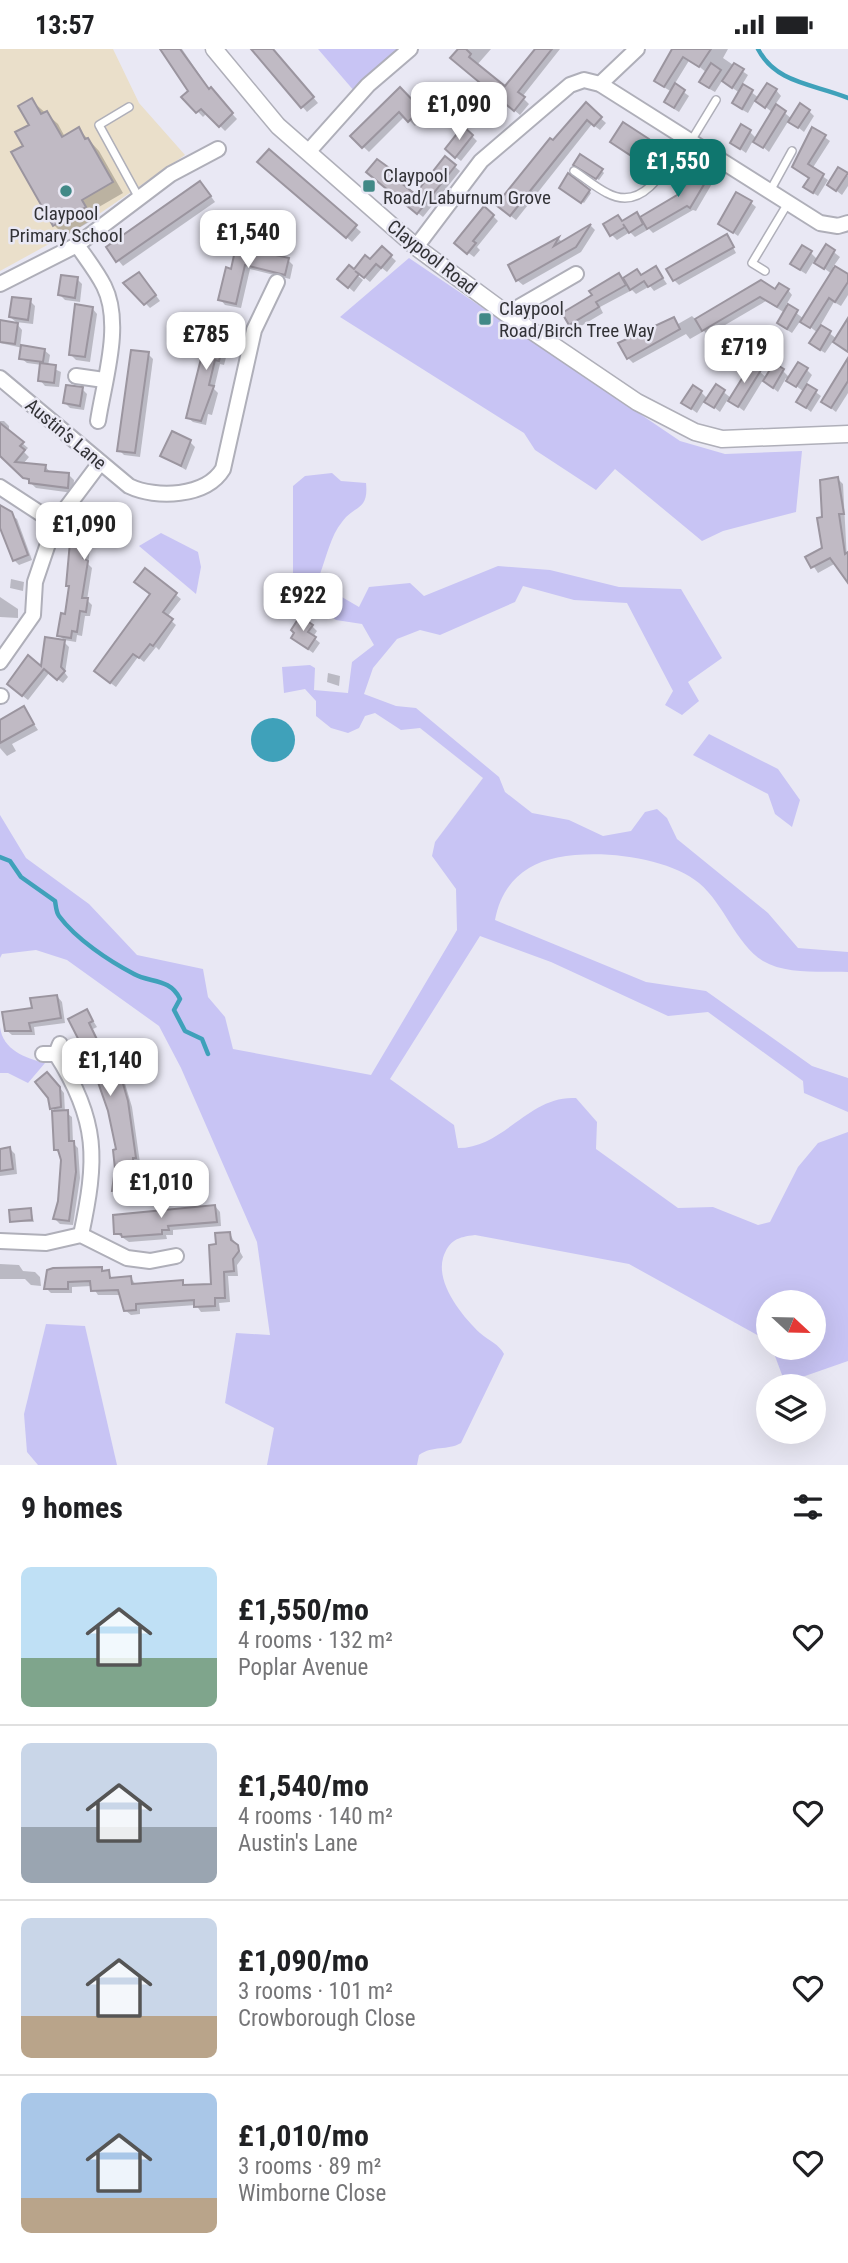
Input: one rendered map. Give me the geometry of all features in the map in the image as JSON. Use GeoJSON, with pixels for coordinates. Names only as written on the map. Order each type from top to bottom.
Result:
{"type":"FeatureCollection","features":[{"type":"Feature","properties":{"kind":"street","name":"Claypool Road"},"geometry":{"type":"LineString","coordinates":[[214,49],[278,126],[416,247],[507,314],[637,402],[695,432],[722,439],[848,434]]}},
{"type":"Feature","properties":{"kind":"street"},"geometry":{"type":"LineString","coordinates":[[308,152],[368,85],[410,49]]}},
{"type":"Feature","properties":{"kind":"street"},"geometry":{"type":"LineString","coordinates":[[600,84],[637,49]]}},
{"type":"Feature","properties":{"kind":"street"},"geometry":{"type":"LineString","coordinates":[[416,247],[481,161],[570,85],[584,80],[600,84],[820,223],[838,226],[848,223]]}},
{"type":"Feature","properties":{"kind":"street"},"geometry":{"type":"LineString","coordinates":[[0,284],[77,245],[171,174],[212,156]]}},
{"type":"Feature","properties":{"kind":"street"},"geometry":{"type":"LineString","coordinates":[[77,245],[105,287],[110,305],[111,321],[98,421]]}},
{"type":"Feature","properties":{"kind":"street"},"geometry":{"type":"LineString","coordinates":[[507,314],[576,274]]}},
{"type":"Feature","properties":{"kind":"street","name":"Austin's Lane"},"geometry":{"type":"LineString","coordinates":[[0,379],[100,463],[138,490],[185,492],[211,484],[223,469],[254,330],[277,282]]}},
{"type":"Feature","properties":{"kind":"street"},"geometry":{"type":"LineString","coordinates":[[76,376],[104,380]]}},
{"type":"Feature","properties":{"kind":"street"},"geometry":{"type":"LineString","coordinates":[[0,662],[5,641],[25,630],[33,615],[35,582],[55,523],[100,463]]}},
{"type":"Feature","properties":{"kind":"street"},"geometry":{"type":"LineString","coordinates":[[0,487],[55,523]]}},
{"type":"Feature","properties":{"kind":"street"},"geometry":{"type":"LineString","coordinates":[[53,1051],[71,1080],[92,1140],[91,1187],[81,1235]]}},
{"type":"Feature","properties":{"kind":"street"},"geometry":{"type":"LineString","coordinates":[[0,1241],[46,1243],[81,1235],[127,1258],[150,1261],[179,1256]]}},
{"type":"Feature","properties":{"kind":"lane"},"geometry":{"type":"LineString","coordinates":[[574,171],[609,195],[626,196],[646,190],[659,179],[716,100]]}},
{"type":"Feature","properties":{"kind":"lane"},"geometry":{"type":"LineString","coordinates":[[130,107],[99,125],[139,198]]}},
{"type":"Feature","properties":{"kind":"lane"},"geometry":{"type":"LineString","coordinates":[[769,191],[792,151]]}},
{"type":"Feature","properties":{"kind":"lane"},"geometry":{"type":"LineString","coordinates":[[765,271],[752,263],[789,203]]}},
{"type":"Feature","properties":{"kind":"shaded area","name":"Claypool Primary School"},"geometry":{"type":"Polygon","coordinates":[[[0,49],[113,49],[139,103],[185,155],[80,227],[0,271],[0,49]]]}},
{"type":"Feature","properties":{"kind":"shaded area"},"geometry":{"type":"Polygon","coordinates":[[[318,49],[403,49],[355,92],[318,49]]]}},
{"type":"Feature","properties":{"kind":"shaded area"},"geometry":{"type":"Polygon","coordinates":[[[409,258],[680,441],[725,454],[802,451],[796,512],[723,531],[702,541],[615,469],[596,490],[535,450],[524,433],[340,317],[409,258]]]}},
{"type":"Feature","properties":{"kind":"shaded area"},"geometry":{"type":"Polygon","coordinates":[[[332,473],[341,481],[366,483],[363,503],[338,527],[320,574],[335,593],[359,607],[369,587],[410,583],[424,596],[498,566],[550,570],[619,587],[681,589],[722,658],[688,682],[699,701],[682,715],[665,705],[673,691],[627,603],[574,600],[523,586],[515,602],[440,635],[420,630],[397,639],[373,668],[364,694],[396,706],[416,708],[499,777],[505,792],[532,813],[569,820],[603,836],[631,831],[645,812],[657,809],[667,818],[677,839],[768,913],[798,948],[848,952],[848,972],[805,971],[772,965],[753,953],[699,883],[663,865],[615,855],[567,856],[529,868],[511,884],[502,897],[495,920],[646,982],[706,991],[812,1066],[848,1078],[848,1112],[804,1093],[803,1081],[708,1012],[668,1016],[551,962],[480,936],[390,1079],[454,1125],[458,1148],[489,1140],[544,1105],[559,1099],[576,1098],[597,1122],[596,1149],[678,1208],[713,1207],[758,1225],[770,1222],[798,1167],[818,1143],[848,1132],[848,1361],[811,1374],[782,1374],[776,1360],[826,1360],[826,1290],[756,1290],[756,1334],[629,1264],[475,1235],[459,1238],[448,1247],[443,1258],[443,1278],[452,1299],[466,1318],[504,1354],[461,1443],[424,1452],[419,1455],[417,1465],[267,1465],[274,1428],[225,1403],[236,1333],[270,1335],[257,1242],[181,1068],[159,1026],[67,960],[36,950],[2,954],[0,958],[0,815],[26,858],[89,904],[137,955],[203,969],[208,997],[225,1017],[233,1049],[371,1075],[457,930],[456,889],[432,856],[435,842],[483,778],[420,728],[401,730],[375,713],[365,716],[359,728],[348,733],[331,728],[316,716],[316,701],[305,689],[284,693],[282,667],[310,665],[315,668],[314,690],[348,693],[352,662],[374,645],[362,624],[336,620],[293,586],[293,486],[305,476],[332,473]]]}},
{"type":"Feature","properties":{"kind":"shaded area"},"geometry":{"type":"Polygon","coordinates":[[[161,533],[198,552],[201,567],[196,594],[139,546],[161,533]]]}},
{"type":"Feature","properties":{"kind":"shaded area"},"geometry":{"type":"Polygon","coordinates":[[[709,734],[778,769],[800,800],[792,827],[775,814],[768,794],[693,755],[709,734]]]}},
{"type":"Feature","properties":{"kind":"shaded area"},"geometry":{"type":"Polygon","coordinates":[[[0,1027],[5,1042],[16,1052],[45,1063],[28,1083],[8,1073],[0,1073],[0,1027]]]}},
{"type":"Feature","properties":{"kind":"shaded area"},"geometry":{"type":"Polygon","coordinates":[[[46,1324],[85,1326],[117,1465],[38,1465],[27,1452],[24,1414],[46,1324]]]}},
{"type":"Feature","properties":{"kind":"water"},"geometry":{"type":"Polygon","coordinates":[[[273,718],[288,725],[295,740],[288,755],[273,762],[258,755],[251,740],[258,725],[273,718]]]}},
{"type":"Feature","properties":{"kind":"building"},"geometry":{"type":"Polygon","coordinates":[[[160,49],[180,49],[209,89],[211,87],[233,113],[219,127],[201,109],[196,113],[181,97],[188,91],[160,49]]]}},
{"type":"Feature","properties":{"kind":"building"},"geometry":{"type":"Polygon","coordinates":[[[251,49],[273,49],[314,97],[301,108],[251,49]]]}},
{"type":"Feature","properties":{"kind":"building"},"geometry":{"type":"Polygon","coordinates":[[[458,49],[466,49],[471,54],[469,57],[505,86],[535,49],[552,49],[518,92],[525,97],[514,111],[450,58],[458,49]]]}},
{"type":"Feature","properties":{"kind":"building"},"geometry":{"type":"Polygon","coordinates":[[[672,49],[711,49],[699,67],[683,57],[664,87],[654,81],[672,49]]]}},
{"type":"Feature","properties":{"kind":"building"},"geometry":{"type":"Polygon","coordinates":[[[711,63],[721,70],[709,88],[699,82],[711,63]]]}},
{"type":"Feature","properties":{"kind":"building"},"geometry":{"type":"Polygon","coordinates":[[[734,63],[744,69],[732,88],[722,81],[734,63]]]}},
{"type":"Feature","properties":{"kind":"building"},"geometry":{"type":"Polygon","coordinates":[[[675,83],[685,90],[674,108],[664,102],[675,83]]]}},
{"type":"Feature","properties":{"kind":"building"},"geometry":{"type":"Polygon","coordinates":[[[767,83],[777,89],[765,108],[755,101],[767,83]]]}},
{"type":"Feature","properties":{"kind":"building"},"geometry":{"type":"Polygon","coordinates":[[[743,84],[753,90],[742,109],[732,103],[743,84]]]}},
{"type":"Feature","properties":{"kind":"building"},"geometry":{"type":"Polygon","coordinates":[[[400,87],[421,109],[408,122],[399,112],[362,148],[350,136],[400,87]]]}},
{"type":"Feature","properties":{"kind":"building"},"geometry":{"type":"Polygon","coordinates":[[[32,98],[41,114],[47,111],[62,137],[79,127],[113,182],[82,200],[86,207],[53,226],[11,152],[23,146],[15,132],[29,125],[18,106],[32,98]]]}},
{"type":"Feature","properties":{"kind":"building"},"geometry":{"type":"Polygon","coordinates":[[[586,102],[602,117],[594,126],[587,120],[510,216],[496,205],[550,138],[553,140],[586,102]]]}},
{"type":"Feature","properties":{"kind":"building"},"geometry":{"type":"Polygon","coordinates":[[[800,103],[810,110],[798,128],[788,122],[800,103]]]}},
{"type":"Feature","properties":{"kind":"building"},"geometry":{"type":"Polygon","coordinates":[[[776,104],[786,111],[763,148],[753,142],[776,104]]]}},
{"type":"Feature","properties":{"kind":"building"},"geometry":{"type":"Polygon","coordinates":[[[623,122],[649,139],[636,159],[610,142],[623,122]]]}},
{"type":"Feature","properties":{"kind":"building"},"geometry":{"type":"Polygon","coordinates":[[[741,124],[751,130],[740,149],[730,143],[741,124]]]}},
{"type":"Feature","properties":{"kind":"building"},"geometry":{"type":"Polygon","coordinates":[[[463,126],[473,135],[455,158],[445,149],[463,126]]]}},
{"type":"Feature","properties":{"kind":"building"},"geometry":{"type":"Polygon","coordinates":[[[812,127],[826,135],[808,164],[824,174],[813,193],[803,187],[809,178],[792,167],[812,127]]]}},
{"type":"Feature","properties":{"kind":"building"},"geometry":{"type":"Polygon","coordinates":[[[269,149],[357,225],[346,238],[257,162],[269,149]]]}},
{"type":"Feature","properties":{"kind":"building"},"geometry":{"type":"Polygon","coordinates":[[[580,154],[603,169],[596,179],[573,165],[580,154]]]}},
{"type":"Feature","properties":{"kind":"building"},"geometry":{"type":"Polygon","coordinates":[[[445,156],[456,165],[417,214],[366,172],[377,159],[388,167],[385,170],[415,194],[445,156]]]}},
{"type":"Feature","properties":{"kind":"building"},"geometry":{"type":"Polygon","coordinates":[[[693,167],[709,176],[690,208],[687,206],[647,229],[640,217],[677,195],[693,167]]]}},
{"type":"Feature","properties":{"kind":"building"},"geometry":{"type":"Polygon","coordinates":[[[838,167],[848,173],[836,191],[827,185],[838,167]]]}},
{"type":"Feature","properties":{"kind":"building"},"geometry":{"type":"Polygon","coordinates":[[[568,173],[590,190],[581,203],[559,188],[568,173]]]}},
{"type":"Feature","properties":{"kind":"building"},"geometry":{"type":"Polygon","coordinates":[[[200,181],[211,196],[116,262],[106,247],[200,181]]]}},
{"type":"Feature","properties":{"kind":"building"},"geometry":{"type":"Polygon","coordinates":[[[736,192],[752,201],[733,233],[718,224],[736,192]]]}},
{"type":"Feature","properties":{"kind":"building"},"geometry":{"type":"Polygon","coordinates":[[[484,206],[494,215],[473,241],[476,243],[467,254],[454,243],[484,206]]]}},
{"type":"Feature","properties":{"kind":"building"},"geometry":{"type":"Polygon","coordinates":[[[637,212],[643,224],[629,233],[625,227],[610,236],[603,224],[618,215],[622,221],[637,212]]]}},
{"type":"Feature","properties":{"kind":"building"},"geometry":{"type":"Polygon","coordinates":[[[591,224],[576,247],[516,281],[508,265],[559,237],[554,246],[591,224]]]}},
{"type":"Feature","properties":{"kind":"building"},"geometry":{"type":"Polygon","coordinates":[[[727,234],[734,247],[673,281],[666,269],[727,234]]]}},
{"type":"Feature","properties":{"kind":"building"},"geometry":{"type":"Polygon","coordinates":[[[826,244],[835,250],[824,269],[814,263],[826,244]]]}},
{"type":"Feature","properties":{"kind":"building"},"geometry":{"type":"Polygon","coordinates":[[[802,245],[812,251],[800,270],[790,264],[802,245]]]}},
{"type":"Feature","properties":{"kind":"building"},"geometry":{"type":"Polygon","coordinates":[[[236,246],[289,258],[285,275],[245,265],[236,304],[218,300],[226,267],[231,269],[236,246]]]}},
{"type":"Feature","properties":{"kind":"building"},"geometry":{"type":"Polygon","coordinates":[[[382,246],[392,255],[381,268],[376,264],[364,278],[359,274],[348,288],[337,279],[349,265],[354,269],[365,255],[370,259],[382,246]]]}},
{"type":"Feature","properties":{"kind":"building"},"geometry":{"type":"Polygon","coordinates":[[[656,266],[663,278],[648,287],[644,281],[630,290],[623,278],[637,269],[641,275],[656,266]]]}},
{"type":"Feature","properties":{"kind":"building"},"geometry":{"type":"Polygon","coordinates":[[[835,266],[848,274],[848,282],[835,302],[829,298],[810,328],[800,322],[835,266]]]}},
{"type":"Feature","properties":{"kind":"building"},"geometry":{"type":"Polygon","coordinates":[[[139,272],[156,295],[144,305],[123,283],[139,272]]]}},
{"type":"Feature","properties":{"kind":"building"},"geometry":{"type":"Polygon","coordinates":[[[619,273],[626,285],[596,302],[599,307],[569,325],[562,313],[592,295],[589,291],[619,273]]]}},
{"type":"Feature","properties":{"kind":"building"},"geometry":{"type":"Polygon","coordinates":[[[61,275],[78,277],[75,298],[58,295],[61,275]]]}},
{"type":"Feature","properties":{"kind":"building"},"geometry":{"type":"Polygon","coordinates":[[[761,280],[775,289],[779,283],[789,289],[777,307],[760,297],[702,331],[695,319],[761,280]]]}},
{"type":"Feature","properties":{"kind":"building"},"geometry":{"type":"Polygon","coordinates":[[[12,297],[31,299],[28,320],[9,317],[12,297]]]}},
{"type":"Feature","properties":{"kind":"building"},"geometry":{"type":"Polygon","coordinates":[[[75,304],[93,307],[85,357],[69,355],[75,304]]]}},
{"type":"Feature","properties":{"kind":"building"},"geometry":{"type":"Polygon","coordinates":[[[788,304],[798,310],[787,329],[777,323],[788,304]]]}},
{"type":"Feature","properties":{"kind":"building"},"geometry":{"type":"Polygon","coordinates":[[[674,317],[680,329],[627,359],[618,343],[674,317]]]}},
{"type":"Feature","properties":{"kind":"building"},"geometry":{"type":"Polygon","coordinates":[[[848,318],[848,352],[833,342],[848,318]]]}},
{"type":"Feature","properties":{"kind":"building"},"geometry":{"type":"Polygon","coordinates":[[[0,320],[18,323],[15,344],[0,342],[0,320]]]}},
{"type":"Feature","properties":{"kind":"building"},"geometry":{"type":"Polygon","coordinates":[[[210,323],[228,328],[219,361],[215,360],[209,385],[214,386],[201,421],[186,418],[210,323]]]}},
{"type":"Feature","properties":{"kind":"building"},"geometry":{"type":"Polygon","coordinates":[[[821,325],[831,331],[820,350],[809,343],[821,325]]]}},
{"type":"Feature","properties":{"kind":"building"},"geometry":{"type":"Polygon","coordinates":[[[21,345],[45,349],[43,362],[19,359],[21,345]]]}},
{"type":"Feature","properties":{"kind":"building"},"geometry":{"type":"Polygon","coordinates":[[[131,350],[149,352],[135,453],[117,451],[131,350]]]}},
{"type":"Feature","properties":{"kind":"building"},"geometry":{"type":"Polygon","coordinates":[[[848,358],[848,381],[831,408],[821,402],[848,358]]]}},
{"type":"Feature","properties":{"kind":"building"},"geometry":{"type":"Polygon","coordinates":[[[798,362],[808,368],[796,387],[786,381],[798,362]]]}},
{"type":"Feature","properties":{"kind":"building"},"geometry":{"type":"Polygon","coordinates":[[[40,363],[56,365],[54,383],[38,381],[40,363]]]}},
{"type":"Feature","properties":{"kind":"building"},"geometry":{"type":"Polygon","coordinates":[[[774,363],[784,369],[773,388],[763,381],[774,363]]]}},
{"type":"Feature","properties":{"kind":"building"},"geometry":{"type":"Polygon","coordinates":[[[751,364],[761,370],[738,407],[728,401],[751,364]]]}},
{"type":"Feature","properties":{"kind":"building"},"geometry":{"type":"Polygon","coordinates":[[[716,384],[725,390],[714,408],[704,402],[716,384]]]}},
{"type":"Feature","properties":{"kind":"building"},"geometry":{"type":"Polygon","coordinates":[[[807,384],[817,390],[806,408],[796,402],[807,384]]]}},
{"type":"Feature","properties":{"kind":"building"},"geometry":{"type":"Polygon","coordinates":[[[66,385],[83,387],[80,406],[63,403],[66,385]]]}},
{"type":"Feature","properties":{"kind":"building"},"geometry":{"type":"Polygon","coordinates":[[[693,385],[702,391],[691,409],[681,403],[693,385]]]}},
{"type":"Feature","properties":{"kind":"building"},"geometry":{"type":"Polygon","coordinates":[[[0,423],[24,442],[20,446],[25,450],[15,462],[46,465],[45,471],[69,473],[68,488],[29,483],[29,479],[23,478],[0,456],[0,423]]]}},
{"type":"Feature","properties":{"kind":"building"},"geometry":{"type":"Polygon","coordinates":[[[172,431],[191,440],[181,466],[160,456],[172,431]]]}},
{"type":"Feature","properties":{"kind":"building"},"geometry":{"type":"Polygon","coordinates":[[[838,477],[844,514],[839,514],[845,554],[848,552],[848,583],[830,558],[811,568],[805,557],[822,548],[817,518],[822,517],[820,480],[838,477]]]}},
{"type":"Feature","properties":{"kind":"building"},"geometry":{"type":"Polygon","coordinates":[[[0,505],[12,512],[28,555],[13,561],[0,528],[0,505]]]}},
{"type":"Feature","properties":{"kind":"building"},"geometry":{"type":"Polygon","coordinates":[[[125,507],[126,524],[108,526],[109,540],[88,526],[83,558],[88,561],[82,598],[88,598],[86,612],[80,611],[77,632],[72,631],[71,638],[57,636],[61,613],[65,614],[69,586],[66,586],[70,542],[75,525],[85,524],[80,521],[80,512],[86,512],[85,508],[125,507]]]}},
{"type":"Feature","properties":{"kind":"building"},"geometry":{"type":"Polygon","coordinates":[[[145,568],[177,593],[163,612],[173,619],[153,646],[150,644],[139,658],[133,654],[110,683],[94,671],[150,594],[134,582],[145,568]]]}},
{"type":"Feature","properties":{"kind":"building"},"geometry":{"type":"Polygon","coordinates":[[[300,616],[313,625],[308,632],[316,637],[308,649],[291,638],[294,633],[291,630],[300,616]]]}},
{"type":"Feature","properties":{"kind":"building"},"geometry":{"type":"Polygon","coordinates":[[[45,637],[65,640],[61,667],[65,671],[57,680],[44,669],[22,696],[7,684],[28,655],[41,666],[45,637]]]}},
{"type":"Feature","properties":{"kind":"building"},"geometry":{"type":"Polygon","coordinates":[[[24,706],[34,724],[0,743],[0,720],[24,706]]]}},
{"type":"Feature","properties":{"kind":"building"},"geometry":{"type":"Polygon","coordinates":[[[57,995],[61,1018],[29,1023],[31,1031],[5,1031],[2,1012],[32,1008],[30,998],[57,995]]]}},
{"type":"Feature","properties":{"kind":"building"},"geometry":{"type":"Polygon","coordinates":[[[87,1009],[93,1021],[89,1023],[99,1044],[106,1041],[117,1063],[128,1101],[136,1158],[133,1158],[134,1184],[124,1184],[124,1190],[112,1191],[115,1169],[113,1150],[116,1149],[108,1111],[93,1068],[68,1019],[87,1009]]]}},
{"type":"Feature","properties":{"kind":"building"},"geometry":{"type":"Polygon","coordinates":[[[47,1072],[60,1087],[61,1107],[50,1109],[48,1098],[35,1082],[47,1072]]]}},
{"type":"Feature","properties":{"kind":"building"},"geometry":{"type":"Polygon","coordinates":[[[68,1110],[69,1141],[74,1141],[76,1172],[69,1221],[53,1219],[58,1201],[61,1160],[58,1150],[54,1150],[52,1111],[68,1110]]]}},
{"type":"Feature","properties":{"kind":"building"},"geometry":{"type":"Polygon","coordinates":[[[10,1147],[13,1169],[0,1171],[0,1149],[10,1147]]]}},
{"type":"Feature","properties":{"kind":"building"},"geometry":{"type":"Polygon","coordinates":[[[215,1205],[217,1222],[168,1226],[169,1230],[162,1230],[162,1234],[122,1237],[121,1234],[114,1234],[113,1215],[215,1205]]]}},
{"type":"Feature","properties":{"kind":"building"},"geometry":{"type":"Polygon","coordinates":[[[31,1208],[32,1220],[10,1222],[9,1210],[31,1208]]]}},
{"type":"Feature","properties":{"kind":"building"},"geometry":{"type":"Polygon","coordinates":[[[230,1232],[231,1240],[238,1245],[239,1251],[233,1259],[234,1271],[224,1272],[225,1298],[215,1298],[215,1306],[194,1307],[194,1300],[136,1304],[136,1310],[124,1311],[118,1290],[91,1291],[90,1281],[68,1282],[68,1289],[44,1289],[47,1270],[53,1268],[102,1267],[102,1271],[109,1270],[110,1278],[131,1276],[132,1284],[183,1280],[183,1285],[211,1284],[209,1245],[216,1244],[215,1233],[230,1232]]]}},
{"type":"Feature","properties":{"kind":"waterway"},"geometry":{"type":"LineString","coordinates":[[758,49],[766,61],[786,76],[848,98]]}},
{"type":"Feature","properties":{"kind":"waterway"},"geometry":{"type":"LineString","coordinates":[[0,857],[10,861],[21,877],[55,901],[59,916],[94,949],[134,974],[165,984],[176,992],[180,999],[174,1010],[185,1031],[202,1039],[208,1054]]}},
{"type":"Feature","properties":{"kind":"place","name":"Claypool Road/Laburnum Grove"},"geometry":{"type":"Point","coordinates":[369,186]}},
{"type":"Feature","properties":{"kind":"place","name":"Claypool Primary School"},"geometry":{"type":"Point","coordinates":[66,191]}},
{"type":"Feature","properties":{"kind":"place","name":"Claypool Road/Birch Tree Way"},"geometry":{"type":"Point","coordinates":[485,319]}}]}
